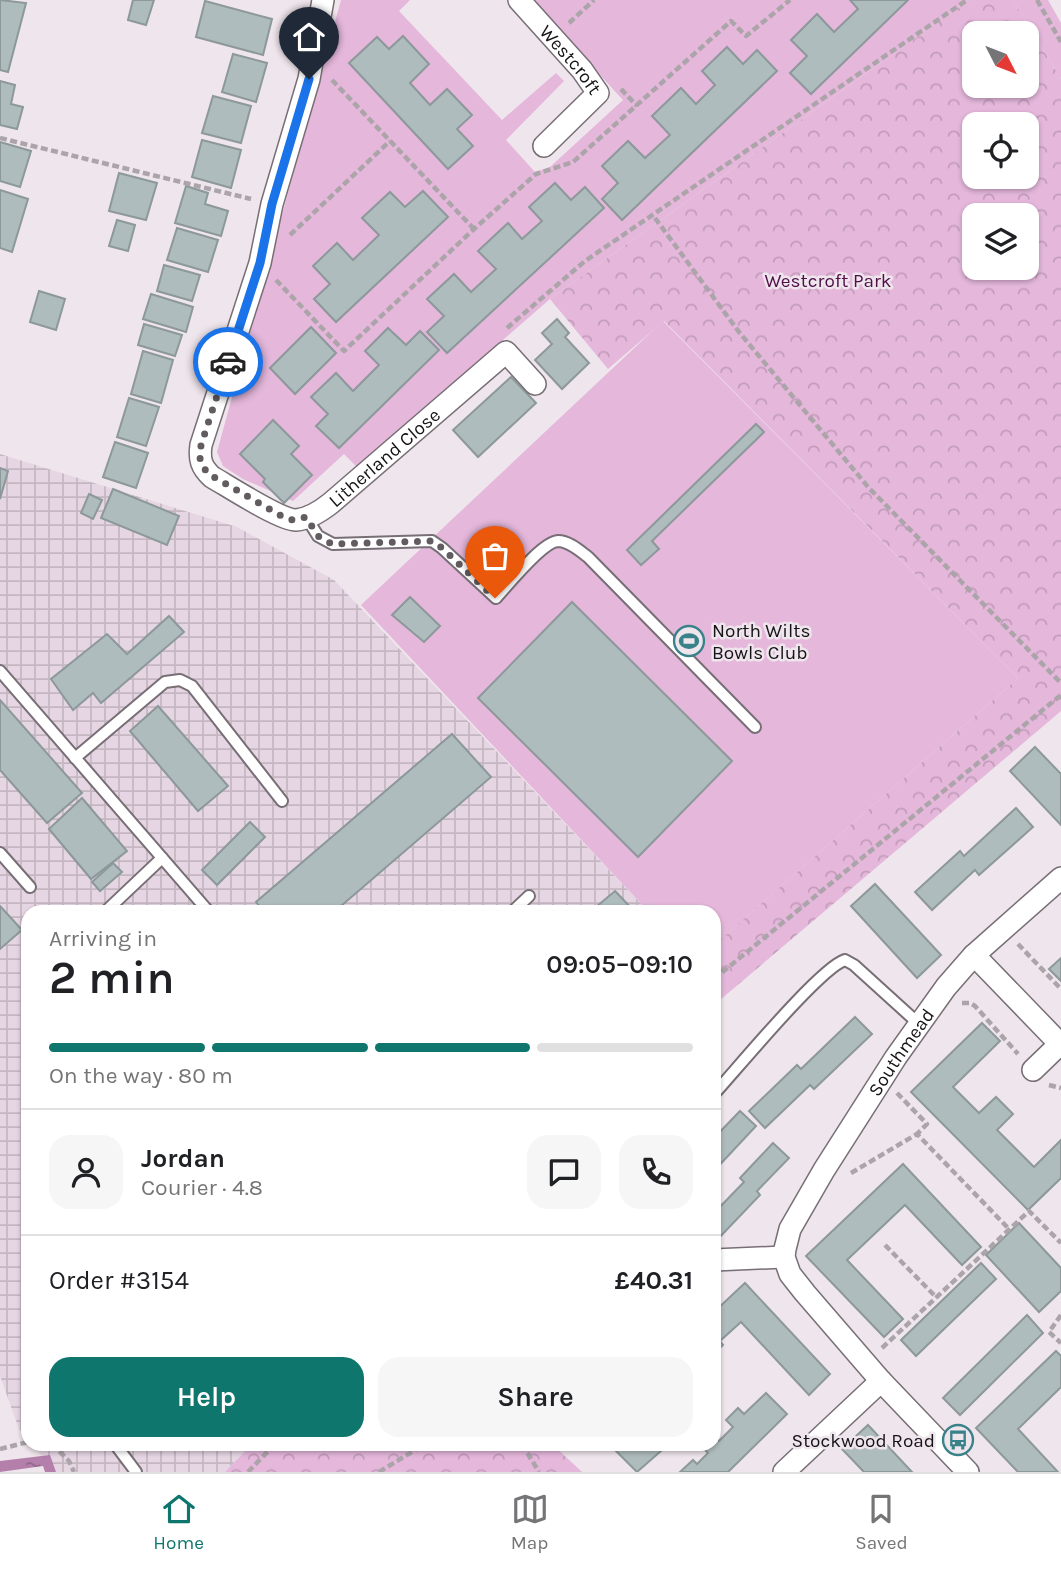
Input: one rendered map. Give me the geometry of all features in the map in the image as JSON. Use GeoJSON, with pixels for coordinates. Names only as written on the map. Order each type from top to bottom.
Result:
{"type":"FeatureCollection","features":[{"type":"Feature","properties":{"kind":"street"},"geometry":{"type":"LineString","coordinates":[[260,263],[272,204],[313,60],[323,0]]}},
{"type":"Feature","properties":{"kind":"street","name":"Westcroft"},"geometry":{"type":"LineString","coordinates":[[519,0],[575,61],[598,93],[544,146]]}},
{"type":"Feature","properties":{"kind":"street","name":"Litherland Close"},"geometry":{"type":"LineString","coordinates":[[260,263],[201,445],[200,460],[204,470],[212,477],[285,518],[293,520],[306,517],[331,503],[506,352],[535,384]]}},
{"type":"Feature","properties":{"kind":"street","name":"Southmead"},"geometry":{"type":"LineString","coordinates":[[784,1257],[790,1229],[857,1117],[946,987],[974,954],[1061,878]]}},
{"type":"Feature","properties":{"kind":"street"},"geometry":{"type":"LineString","coordinates":[[974,954],[1061,1045],[1033,1070]]}},
{"type":"Feature","properties":{"kind":"street"},"geometry":{"type":"LineString","coordinates":[[721,1260],[784,1257],[790,1274],[881,1381],[968,1472]]}},
{"type":"Feature","properties":{"kind":"street"},"geometry":{"type":"LineString","coordinates":[[784,1472],[881,1381]]}},
{"type":"Feature","properties":{"kind":"lane"},"geometry":{"type":"LineString","coordinates":[[306,517],[318,536],[332,544],[432,541],[495,598],[545,547],[552,543],[566,542],[588,557],[755,727]]}},
{"type":"Feature","properties":{"kind":"lane"},"geometry":{"type":"LineString","coordinates":[[0,671],[203,905]]}},
{"type":"Feature","properties":{"kind":"lane"},"geometry":{"type":"LineString","coordinates":[[75,758],[165,682],[180,680],[191,686],[282,801]]}},
{"type":"Feature","properties":{"kind":"lane"},"geometry":{"type":"LineString","coordinates":[[0,853],[30,887]]}},
{"type":"Feature","properties":{"kind":"lane"},"geometry":{"type":"LineString","coordinates":[[112,905],[162,858]]}},
{"type":"Feature","properties":{"kind":"lane"},"geometry":{"type":"LineString","coordinates":[[519,905],[529,896]]}},
{"type":"Feature","properties":{"kind":"lane"},"geometry":{"type":"LineString","coordinates":[[721,1086],[837,962],[845,960],[854,965],[919,1024]]}},
{"type":"Feature","properties":{"kind":"lane"},"geometry":{"type":"LineString","coordinates":[[121,1451],[136,1472]]}},
{"type":"Feature","properties":{"kind":"path"},"geometry":{"type":"LineString","coordinates":[[564,28],[594,0]]}},
{"type":"Feature","properties":{"kind":"path"},"geometry":{"type":"LineString","coordinates":[[390,141],[260,263],[344,351],[536,174],[573,162],[731,21],[747,36],[790,0]]}},
{"type":"Feature","properties":{"kind":"path"},"geometry":{"type":"LineString","coordinates":[[500,334],[585,261],[967,0]]}},
{"type":"Feature","properties":{"kind":"path"},"geometry":{"type":"LineString","coordinates":[[1037,0],[1061,42]]}},
{"type":"Feature","properties":{"kind":"path"},"geometry":{"type":"LineString","coordinates":[[313,60],[474,229]]}},
{"type":"Feature","properties":{"kind":"path"},"geometry":{"type":"LineString","coordinates":[[0,138],[272,204]]}},
{"type":"Feature","properties":{"kind":"path"},"geometry":{"type":"LineString","coordinates":[[655,218],[738,332],[869,488],[1061,683]]}},
{"type":"Feature","properties":{"kind":"path"},"geometry":{"type":"LineString","coordinates":[[721,973],[1061,695]]}},
{"type":"Feature","properties":{"kind":"path"},"geometry":{"type":"LineString","coordinates":[[1003,928],[1061,989]]}},
{"type":"Feature","properties":{"kind":"path"},"geometry":{"type":"LineString","coordinates":[[956,1006],[965,1002],[975,1006],[1033,1070]]}},
{"type":"Feature","properties":{"kind":"path"},"geometry":{"type":"LineString","coordinates":[[1050,1087],[1061,1088]]}},
{"type":"Feature","properties":{"kind":"path"},"geometry":{"type":"LineString","coordinates":[[848,1174],[917,1134],[927,1124],[895,1091],[888,1102]]}},
{"type":"Feature","properties":{"kind":"path"},"geometry":{"type":"LineString","coordinates":[[917,1134],[1009,1229]]}},
{"type":"Feature","properties":{"kind":"path"},"geometry":{"type":"LineString","coordinates":[[866,1363],[1030,1211],[1061,1243]]}},
{"type":"Feature","properties":{"kind":"path"},"geometry":{"type":"LineString","coordinates":[[885,1245],[936,1297]]}},
{"type":"Feature","properties":{"kind":"path"},"geometry":{"type":"LineString","coordinates":[[1061,1315],[1049,1332],[1061,1343]]}},
{"type":"Feature","properties":{"kind":"path"},"geometry":{"type":"LineString","coordinates":[[0,1449],[21,1444]]}},
{"type":"Feature","properties":{"kind":"path"},"geometry":{"type":"LineString","coordinates":[[59,1451],[69,1461],[74,1472]]}},
{"type":"Feature","properties":{"kind":"path"},"geometry":{"type":"LineString","coordinates":[[248,1472],[268,1451]]}},
{"type":"Feature","properties":{"kind":"path"},"geometry":{"type":"LineString","coordinates":[[379,1472],[414,1451]]}},
{"type":"Feature","properties":{"kind":"path"},"geometry":{"type":"LineString","coordinates":[[526,1451],[539,1472]]}},
{"type":"Feature","properties":{"kind":"shaded area"},"geometry":{"type":"Polygon","coordinates":[[[0,454],[237,527],[334,580],[642,905],[21,905],[21,1431],[0,1376],[0,454]]]}},
{"type":"Feature","properties":{"kind":"shaded area"},"geometry":{"type":"Polygon","coordinates":[[[37,1451],[245,1451],[225,1472],[56,1472],[37,1451]]]}},
{"type":"Feature","properties":{"kind":"green space"},"geometry":{"type":"Polygon","coordinates":[[[341,0],[410,0],[399,11],[502,120],[556,73],[564,81],[506,140],[535,172],[550,167],[623,100],[531,0],[969,0],[550,299],[357,467],[344,454],[293,501],[243,479],[223,466],[217,452],[341,0]]]}},
{"type":"Feature","properties":{"kind":"green space","name":"Westcroft Park"},"geometry":{"type":"Polygon","coordinates":[[[969,0],[1013,0],[1026,21],[962,21],[962,98],[1040,98],[1040,44],[1061,79],[1061,711],[721,999],[721,939],[1018,678],[664,321],[608,369],[550,299],[969,0]]]}},
{"type":"Feature","properties":{"kind":"green space"},"geometry":{"type":"Polygon","coordinates":[[[1013,0],[1048,0],[1061,23],[1061,79],[1040,44],[1040,21],[1026,21],[1013,0]]]}},
{"type":"Feature","properties":{"kind":"green space","name":"North Wilts Bowls Club"},"geometry":{"type":"Polygon","coordinates":[[[663,321],[1018,678],[721,939],[721,905],[642,905],[361,605],[663,321]]]}},
{"type":"Feature","properties":{"kind":"green space"},"geometry":{"type":"Polygon","coordinates":[[[245,1451],[560,1451],[582,1472],[225,1472],[245,1451]]]}},
{"type":"Feature","properties":{"kind":"water"},"geometry":{"type":"Polygon","coordinates":[[[50,1455],[56,1472],[45,1472],[43,1466],[0,1472],[0,1461],[50,1455]]]}},
{"type":"Feature","properties":{"kind":"building"},"geometry":{"type":"Polygon","coordinates":[[[0,0],[26,3],[8,72],[0,70],[0,0]]]}},
{"type":"Feature","properties":{"kind":"building"},"geometry":{"type":"Polygon","coordinates":[[[133,0],[154,0],[146,25],[128,20],[133,0]]]}},
{"type":"Feature","properties":{"kind":"building"},"geometry":{"type":"Polygon","coordinates":[[[850,0],[908,0],[811,94],[790,73],[807,56],[791,40],[817,14],[834,32],[858,9],[850,0]]]}},
{"type":"Feature","properties":{"kind":"building"},"geometry":{"type":"Polygon","coordinates":[[[205,1],[272,19],[263,55],[196,37],[205,1]]]}},
{"type":"Feature","properties":{"kind":"building"},"geometry":{"type":"Polygon","coordinates":[[[403,36],[429,64],[410,83],[430,105],[447,89],[472,115],[457,129],[473,146],[448,169],[349,63],[377,37],[389,49],[403,36]]]}},
{"type":"Feature","properties":{"kind":"building"},"geometry":{"type":"Polygon","coordinates":[[[727,47],[743,64],[757,50],[777,71],[622,220],[602,199],[618,183],[602,166],[628,141],[645,158],[670,135],[652,116],[681,88],[696,104],[715,85],[702,71],[727,47]]]}},
{"type":"Feature","properties":{"kind":"building"},"geometry":{"type":"Polygon","coordinates":[[[233,54],[267,63],[256,102],[222,92],[233,54]]]}},
{"type":"Feature","properties":{"kind":"building"},"geometry":{"type":"Polygon","coordinates":[[[0,81],[15,85],[11,104],[23,107],[17,129],[0,125],[0,81]]]}},
{"type":"Feature","properties":{"kind":"building"},"geometry":{"type":"Polygon","coordinates":[[[213,96],[251,106],[241,143],[202,133],[213,96]]]}},
{"type":"Feature","properties":{"kind":"building"},"geometry":{"type":"Polygon","coordinates":[[[202,140],[241,150],[231,188],[192,177],[202,140]]]}},
{"type":"Feature","properties":{"kind":"building"},"geometry":{"type":"Polygon","coordinates":[[[0,142],[31,151],[20,187],[0,181],[0,142]]]}},
{"type":"Feature","properties":{"kind":"building"},"geometry":{"type":"Polygon","coordinates":[[[119,173],[157,183],[146,220],[109,211],[119,173]]]}},
{"type":"Feature","properties":{"kind":"building"},"geometry":{"type":"Polygon","coordinates":[[[555,183],[571,200],[585,187],[604,208],[447,353],[427,332],[444,316],[427,299],[454,274],[471,292],[496,269],[478,251],[508,223],[522,239],[542,221],[529,207],[555,183]]]}},
{"type":"Feature","properties":{"kind":"building"},"geometry":{"type":"Polygon","coordinates":[[[186,186],[208,193],[205,204],[228,211],[221,236],[175,223],[186,186]]]}},
{"type":"Feature","properties":{"kind":"building"},"geometry":{"type":"Polygon","coordinates":[[[0,190],[28,199],[12,252],[0,248],[0,190]]]}},
{"type":"Feature","properties":{"kind":"building"},"geometry":{"type":"Polygon","coordinates":[[[423,191],[448,217],[336,322],[314,299],[330,284],[313,266],[337,243],[353,260],[379,235],[362,218],[390,192],[405,207],[423,191]]]}},
{"type":"Feature","properties":{"kind":"building"},"geometry":{"type":"Polygon","coordinates":[[[117,220],[135,225],[128,251],[109,246],[117,220]]]}},
{"type":"Feature","properties":{"kind":"building"},"geometry":{"type":"Polygon","coordinates":[[[177,228],[218,240],[208,272],[167,260],[177,228]]]}},
{"type":"Feature","properties":{"kind":"building"},"geometry":{"type":"Polygon","coordinates":[[[164,265],[200,275],[192,301],[157,291],[164,265]]]}},
{"type":"Feature","properties":{"kind":"building"},"geometry":{"type":"Polygon","coordinates":[[[39,291],[65,299],[56,330],[30,322],[39,291]]]}},
{"type":"Feature","properties":{"kind":"building"},"geometry":{"type":"Polygon","coordinates":[[[151,294],[193,307],[186,332],[143,319],[151,294]]]}},
{"type":"Feature","properties":{"kind":"building"},"geometry":{"type":"Polygon","coordinates":[[[557,319],[569,333],[565,337],[589,363],[562,389],[535,360],[552,344],[542,333],[557,319]]]}},
{"type":"Feature","properties":{"kind":"building"},"geometry":{"type":"Polygon","coordinates":[[[144,324],[182,335],[175,356],[138,345],[144,324]]]}},
{"type":"Feature","properties":{"kind":"building"},"geometry":{"type":"Polygon","coordinates":[[[311,327],[336,353],[295,394],[270,368],[311,327]]]}},
{"type":"Feature","properties":{"kind":"building"},"geometry":{"type":"Polygon","coordinates":[[[388,328],[406,345],[420,331],[439,350],[339,448],[316,426],[328,414],[311,397],[336,373],[353,391],[379,365],[365,351],[388,328]]]}},
{"type":"Feature","properties":{"kind":"building"},"geometry":{"type":"Polygon","coordinates":[[[143,351],[173,360],[161,403],[131,394],[143,351]]]}},
{"type":"Feature","properties":{"kind":"building"},"geometry":{"type":"Polygon","coordinates":[[[511,377],[536,403],[478,457],[453,430],[511,377]]]}},
{"type":"Feature","properties":{"kind":"building"},"geometry":{"type":"Polygon","coordinates":[[[129,398],[159,407],[146,446],[117,437],[129,398]]]}},
{"type":"Feature","properties":{"kind":"building"},"geometry":{"type":"Polygon","coordinates":[[[273,420],[299,446],[291,454],[312,475],[284,503],[240,454],[273,420]]]}},
{"type":"Feature","properties":{"kind":"building"},"geometry":{"type":"Polygon","coordinates":[[[756,424],[764,432],[652,541],[659,549],[641,565],[627,550],[756,424]]]}},
{"type":"Feature","properties":{"kind":"building"},"geometry":{"type":"Polygon","coordinates":[[[115,442],[148,453],[136,488],[103,477],[115,442]]]}},
{"type":"Feature","properties":{"kind":"building"},"geometry":{"type":"Polygon","coordinates":[[[0,468],[8,471],[0,499],[0,468]]]}},
{"type":"Feature","properties":{"kind":"building"},"geometry":{"type":"Polygon","coordinates":[[[113,489],[179,516],[167,545],[101,518],[113,489]]]}},
{"type":"Feature","properties":{"kind":"building"},"geometry":{"type":"Polygon","coordinates":[[[89,494],[102,500],[93,519],[81,513],[89,494]]]}},
{"type":"Feature","properties":{"kind":"building"},"geometry":{"type":"Polygon","coordinates":[[[410,597],[440,626],[424,642],[392,615],[410,597]]]}},
{"type":"Feature","properties":{"kind":"building"},"geometry":{"type":"Polygon","coordinates":[[[572,602],[732,761],[638,857],[478,698],[572,602]]]}},
{"type":"Feature","properties":{"kind":"building"},"geometry":{"type":"Polygon","coordinates":[[[169,616],[184,632],[101,703],[93,693],[73,710],[51,679],[107,634],[127,654],[169,616]]]}},
{"type":"Feature","properties":{"kind":"building"},"geometry":{"type":"Polygon","coordinates":[[[0,700],[82,793],[47,823],[0,770],[0,700]]]}},
{"type":"Feature","properties":{"kind":"building"},"geometry":{"type":"Polygon","coordinates":[[[158,706],[228,786],[198,811],[130,731],[158,706]]]}},
{"type":"Feature","properties":{"kind":"building"},"geometry":{"type":"Polygon","coordinates":[[[452,734],[491,777],[342,905],[258,905],[256,902],[452,734]]]}},
{"type":"Feature","properties":{"kind":"building"},"geometry":{"type":"Polygon","coordinates":[[[1035,747],[1061,774],[1061,825],[1010,771],[1035,747]]]}},
{"type":"Feature","properties":{"kind":"building"},"geometry":{"type":"Polygon","coordinates":[[[82,798],[127,851],[91,879],[49,829],[82,798]]]}},
{"type":"Feature","properties":{"kind":"building"},"geometry":{"type":"Polygon","coordinates":[[[1016,808],[1033,827],[979,875],[975,870],[932,910],[915,892],[960,851],[964,856],[1016,808]]]}},
{"type":"Feature","properties":{"kind":"building"},"geometry":{"type":"Polygon","coordinates":[[[250,822],[265,837],[217,885],[202,870],[250,822]]]}},
{"type":"Feature","properties":{"kind":"building"},"geometry":{"type":"Polygon","coordinates":[[[113,863],[122,872],[100,891],[92,882],[113,863]]]}},
{"type":"Feature","properties":{"kind":"building"},"geometry":{"type":"Polygon","coordinates":[[[875,884],[941,955],[917,978],[851,906],[875,884]]]}},
{"type":"Feature","properties":{"kind":"building"},"geometry":{"type":"Polygon","coordinates":[[[615,891],[628,905],[598,905],[615,891]]]}},
{"type":"Feature","properties":{"kind":"building"},"geometry":{"type":"Polygon","coordinates":[[[0,906],[21,931],[0,949],[0,906]]]}},
{"type":"Feature","properties":{"kind":"building"},"geometry":{"type":"Polygon","coordinates":[[[1061,958],[1061,981],[1049,969],[1061,958]]]}},
{"type":"Feature","properties":{"kind":"building"},"geometry":{"type":"Polygon","coordinates":[[[855,1017],[872,1034],[814,1089],[810,1085],[765,1128],[749,1111],[797,1065],[801,1069],[855,1017]]]}},
{"type":"Feature","properties":{"kind":"building"},"geometry":{"type":"Polygon","coordinates":[[[982,1023],[1000,1041],[953,1087],[979,1113],[996,1097],[1013,1114],[997,1130],[1034,1167],[1061,1140],[1061,1178],[1028,1210],[911,1092],[982,1023]]]}},
{"type":"Feature","properties":{"kind":"building"},"geometry":{"type":"Polygon","coordinates":[[[740,1111],[756,1126],[721,1164],[721,1131],[740,1111]]]}},
{"type":"Feature","properties":{"kind":"building"},"geometry":{"type":"Polygon","coordinates":[[[773,1143],[789,1158],[757,1191],[760,1195],[721,1236],[721,1206],[744,1182],[740,1178],[773,1143]]]}},
{"type":"Feature","properties":{"kind":"building"},"geometry":{"type":"Polygon","coordinates":[[[903,1164],[981,1247],[962,1265],[905,1205],[847,1260],[903,1319],[884,1337],[806,1256],[903,1164]]]}},
{"type":"Feature","properties":{"kind":"building"},"geometry":{"type":"Polygon","coordinates":[[[1019,1223],[1061,1268],[1061,1291],[1039,1312],[986,1255],[1019,1223]]]}},
{"type":"Feature","properties":{"kind":"building"},"geometry":{"type":"Polygon","coordinates":[[[981,1263],[996,1279],[916,1356],[901,1340],[981,1263]]]}},
{"type":"Feature","properties":{"kind":"building"},"geometry":{"type":"Polygon","coordinates":[[[745,1283],[830,1374],[809,1395],[741,1322],[721,1340],[721,1305],[745,1283]]]}},
{"type":"Feature","properties":{"kind":"building"},"geometry":{"type":"Polygon","coordinates":[[[1027,1315],[1043,1333],[960,1415],[943,1398],[1027,1315]]]}},
{"type":"Feature","properties":{"kind":"building"},"geometry":{"type":"Polygon","coordinates":[[[1056,1351],[1061,1356],[1061,1387],[1018,1429],[1058,1472],[1018,1472],[976,1428],[1056,1351]]]}},
{"type":"Feature","properties":{"kind":"building"},"geometry":{"type":"Polygon","coordinates":[[[766,1393],[787,1414],[728,1472],[680,1472],[693,1460],[697,1464],[708,1453],[706,1451],[721,1451],[721,1439],[733,1427],[726,1420],[738,1408],[744,1414],[766,1393]]]}},
{"type":"Feature","properties":{"kind":"building"},"geometry":{"type":"Polygon","coordinates":[[[868,1425],[912,1472],[864,1472],[842,1449],[868,1425]]]}},
{"type":"Feature","properties":{"kind":"building"},"geometry":{"type":"Polygon","coordinates":[[[616,1451],[661,1451],[637,1472],[616,1451]]]}},
{"type":"Feature","properties":{"kind":"way so far"},"geometry":{"type":"LineString","coordinates":[[228,362],[201,445],[200,460],[207,473],[285,518],[293,520],[306,517],[318,536],[332,544],[432,541],[495,598]]}},
{"type":"Feature","properties":{"kind":"place","name":"North Wilts Bowls Club"},"geometry":{"type":"Point","coordinates":[689,641]}},
{"type":"Feature","properties":{"kind":"place","name":"Stockwood Road"},"geometry":{"type":"Point","coordinates":[958,1440]}},
{"type":"Feature","properties":{"kind":"route"},"geometry":{"type":"LineString","coordinates":[[228,362],[260,263],[272,204],[309,79]]}}]}
